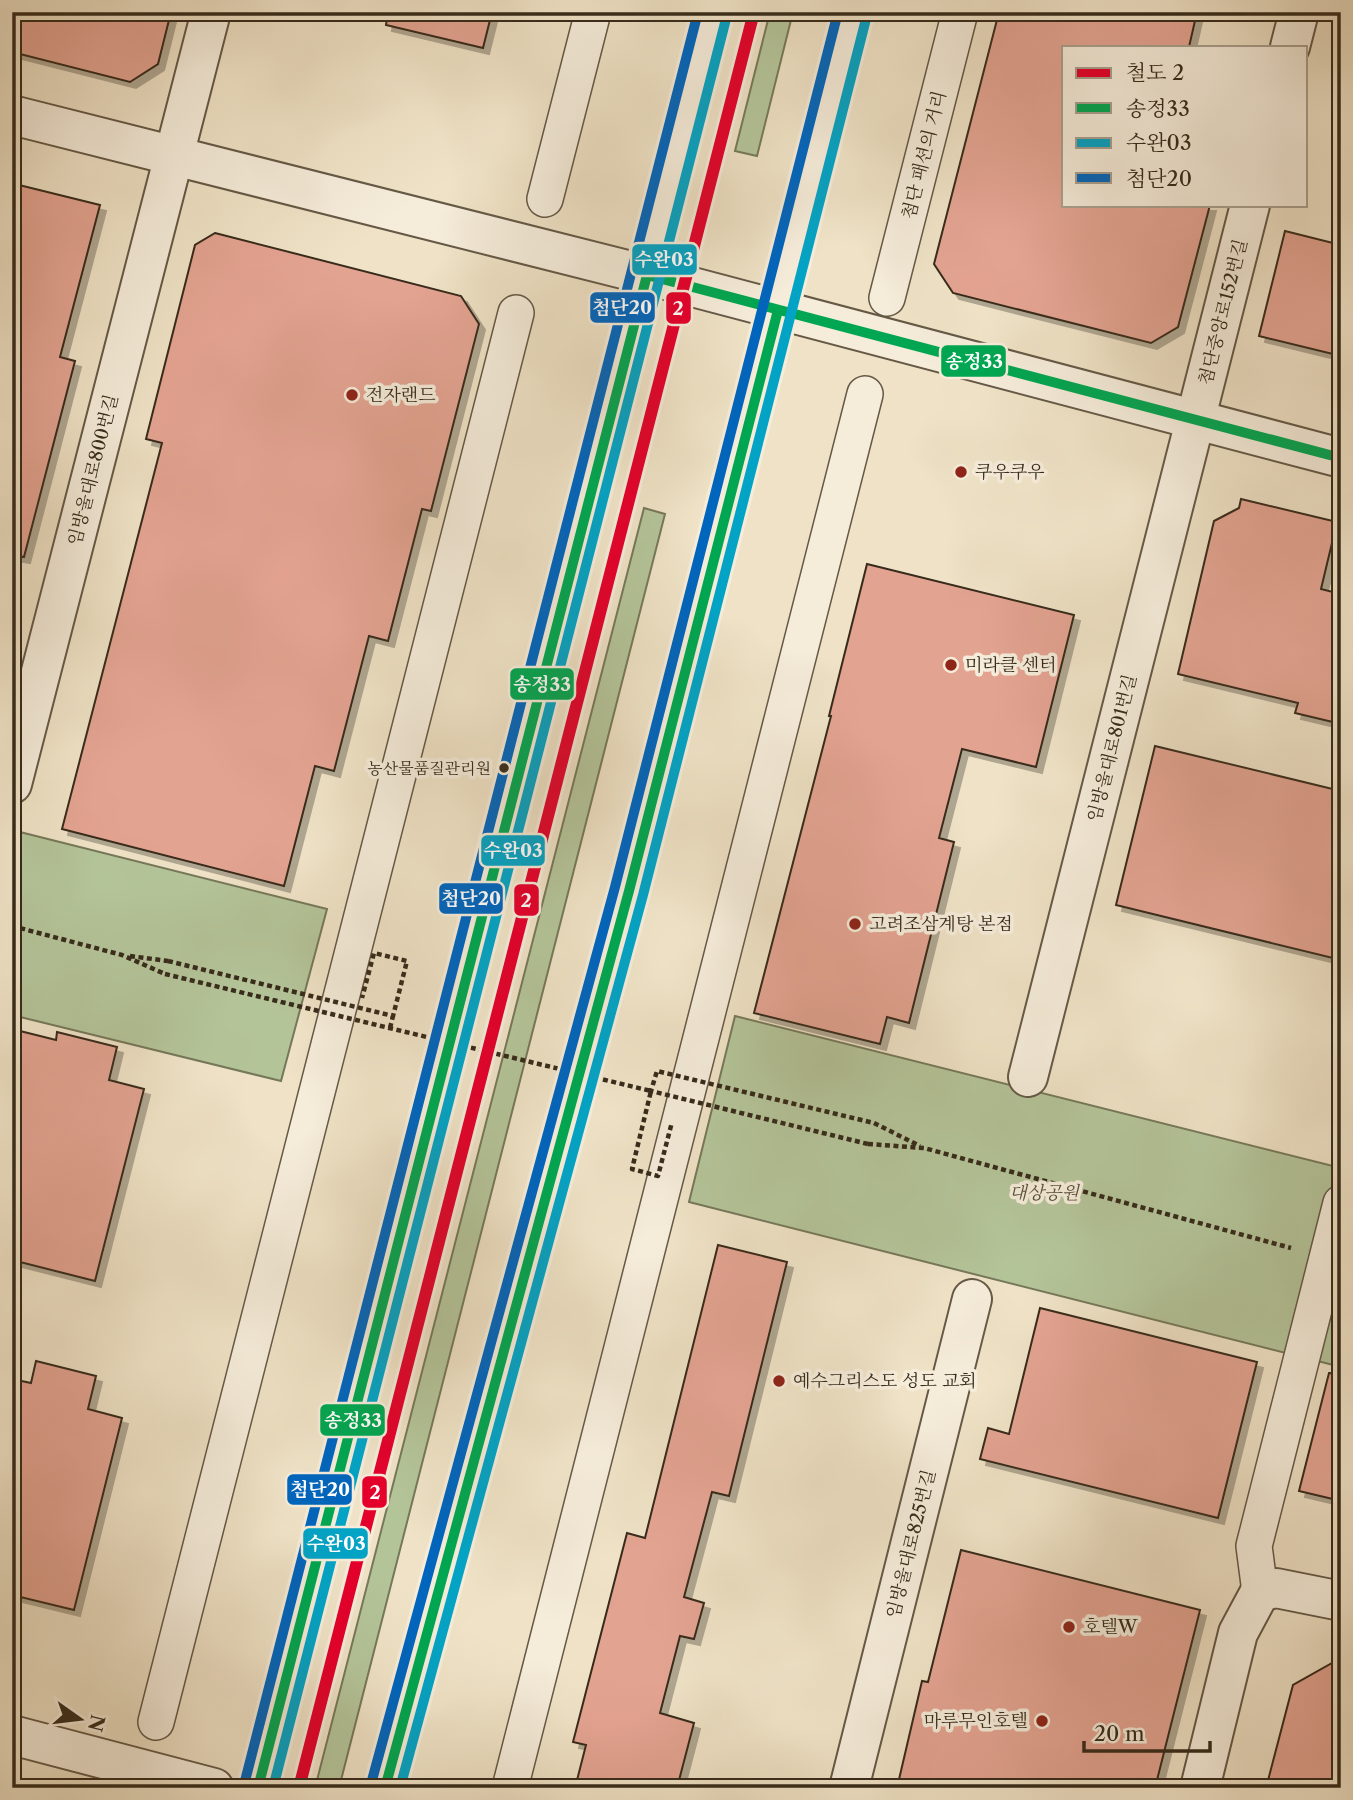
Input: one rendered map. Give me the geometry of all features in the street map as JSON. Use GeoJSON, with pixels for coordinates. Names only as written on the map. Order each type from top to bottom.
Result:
{"type":"FeatureCollection","features":[{"type":"Feature","properties":{"kind":"street","name":"임방울대로800번길"},"geometry":{"type":"LineString","coordinates":[[12,784],[211,12]]}},
{"type":"Feature","properties":{"kind":"street"},"geometry":{"type":"LineString","coordinates":[[545,199],[593,12]]}},
{"type":"Feature","properties":{"kind":"street"},"geometry":{"type":"LineString","coordinates":[[258,1788],[713,12]]}},
{"type":"Feature","properties":{"kind":"street"},"geometry":{"type":"LineString","coordinates":[[384,1788],[626,904],[853,12]]}},
{"type":"Feature","properties":{"kind":"street","name":"첨단 패션의 거리"},"geometry":{"type":"LineString","coordinates":[[887,298],[960,12]]}},
{"type":"Feature","properties":{"kind":"street"},"geometry":{"type":"LineString","coordinates":[[1290,46],[1299,12]]}},
{"type":"Feature","properties":{"kind":"street"},"geometry":{"type":"LineString","coordinates":[[12,116],[647,275],[1341,458]]}},
{"type":"Feature","properties":{"kind":"street","name":"첨단중앙로152번길"},"geometry":{"type":"LineString","coordinates":[[1195,419],[1250,206]]}},
{"type":"Feature","properties":{"kind":"street"},"geometry":{"type":"LineString","coordinates":[[156,1722],[516,313]]}},
{"type":"Feature","properties":{"kind":"street"},"geometry":{"type":"LineString","coordinates":[[510,1788],[865,394]]}},
{"type":"Feature","properties":{"kind":"street","name":"임방울대로801번길"},"geometry":{"type":"LineString","coordinates":[[1028,1077],[1195,419]]}},
{"type":"Feature","properties":{"kind":"street"},"geometry":{"type":"LineString","coordinates":[[1200,1788],[1238,1633],[1260,1592],[1254,1546],[1341,1203]]}},
{"type":"Feature","properties":{"kind":"street","name":"임방울대로825번길"},"geometry":{"type":"LineString","coordinates":[[849,1788],[972,1300]]}},
{"type":"Feature","properties":{"kind":"street"},"geometry":{"type":"LineString","coordinates":[[1260,1592],[1276,1588],[1341,1601]]}},
{"type":"Feature","properties":{"kind":"street"},"geometry":{"type":"LineString","coordinates":[[12,1735],[214,1788]]}},
{"type":"Feature","properties":{"kind":"path"},"geometry":{"type":"LineString","coordinates":[[12,926],[122,955],[167,961],[393,1016]]}},
{"type":"Feature","properties":{"kind":"path"},"geometry":{"type":"LineString","coordinates":[[362,998],[374,953],[407,961],[390,1028]]}},
{"type":"Feature","properties":{"kind":"path"},"geometry":{"type":"LineString","coordinates":[[122,955],[165,974],[868,1144],[923,1148]]}},
{"type":"Feature","properties":{"kind":"path"},"geometry":{"type":"LineString","coordinates":[[672,1122],[658,1176],[632,1169],[657,1071],[874,1124],[923,1148],[1326,1257]]}},
{"type":"Feature","properties":{"kind":"green space"},"geometry":{"type":"Polygon","coordinates":[[[770,12],[793,12],[757,156],[735,151],[770,12]]]}},
{"type":"Feature","properties":{"kind":"green space"},"geometry":{"type":"Polygon","coordinates":[[[644,508],[665,514],[339,1788],[315,1788],[644,508]]]}},
{"type":"Feature","properties":{"kind":"green space"},"geometry":{"type":"Polygon","coordinates":[[[12,830],[327,909],[281,1081],[12,1015],[12,830]]]}},
{"type":"Feature","properties":{"kind":"green space","name":"대상공원"},"geometry":{"type":"Polygon","coordinates":[[[735,1016],[1341,1168],[1341,1367],[689,1202],[735,1016]]]}},
{"type":"Feature","properties":{"kind":"building"},"geometry":{"type":"Polygon","coordinates":[[[12,12],[171,12],[158,64],[130,82],[12,52],[12,12]]]}},
{"type":"Feature","properties":{"kind":"building"},"geometry":{"type":"Polygon","coordinates":[[[388,12],[492,12],[483,48],[386,25],[388,12]]]}},
{"type":"Feature","properties":{"kind":"building"},"geometry":{"type":"Polygon","coordinates":[[[999,12],[1197,12],[1189,46],[1062,46],[1062,206],[1210,206],[1178,327],[1151,343],[953,293],[934,264],[999,12]]]}},
{"type":"Feature","properties":{"kind":"building"},"geometry":{"type":"Polygon","coordinates":[[[19,185],[100,205],[60,357],[75,361],[24,557],[12,555],[12,211],[19,185]]]}},
{"type":"Feature","properties":{"kind":"building"},"geometry":{"type":"Polygon","coordinates":[[[1285,231],[1341,245],[1341,356],[1259,336],[1285,231]]]}},
{"type":"Feature","properties":{"kind":"building"},"geometry":{"type":"Polygon","coordinates":[[[215,233],[461,296],[479,324],[431,511],[422,509],[388,641],[369,636],[334,771],[315,766],[284,886],[62,829],[162,443],[146,439],[195,245],[215,233]]]}},
{"type":"Feature","properties":{"kind":"building"},"geometry":{"type":"Polygon","coordinates":[[[1241,499],[1337,522],[1321,589],[1341,594],[1341,724],[1295,713],[1298,703],[1178,674],[1214,521],[1239,508],[1241,499]]]}},
{"type":"Feature","properties":{"kind":"building"},"geometry":{"type":"Polygon","coordinates":[[[867,564],[1074,615],[1036,767],[962,749],[939,838],[954,842],[909,1023],[887,1017],[880,1044],[754,1013],[831,716],[867,564]]]}},
{"type":"Feature","properties":{"kind":"building"},"geometry":{"type":"Polygon","coordinates":[[[1155,746],[1341,791],[1341,960],[1116,905],[1155,746]]]}},
{"type":"Feature","properties":{"kind":"building"},"geometry":{"type":"Polygon","coordinates":[[[12,1029],[56,1040],[57,1032],[117,1047],[109,1080],[144,1089],[95,1281],[12,1260],[12,1029]]]}},
{"type":"Feature","properties":{"kind":"building"},"geometry":{"type":"Polygon","coordinates":[[[718,1245],[787,1262],[729,1496],[712,1492],[684,1597],[704,1603],[694,1639],[680,1636],[660,1713],[694,1723],[677,1788],[575,1788],[586,1745],[573,1742],[627,1533],[645,1538],[718,1245]]]}},
{"type":"Feature","properties":{"kind":"building"},"geometry":{"type":"Polygon","coordinates":[[[1040,1308],[1257,1362],[1218,1518],[980,1459],[988,1428],[1009,1434],[1040,1308]]]}},
{"type":"Feature","properties":{"kind":"building"},"geometry":{"type":"Polygon","coordinates":[[[36,1361],[96,1376],[88,1409],[122,1418],[74,1610],[12,1595],[12,1379],[31,1383],[36,1361]]]}},
{"type":"Feature","properties":{"kind":"building"},"geometry":{"type":"Polygon","coordinates":[[[1329,1373],[1341,1374],[1341,1501],[1299,1491],[1329,1373]]]}},
{"type":"Feature","properties":{"kind":"building"},"geometry":{"type":"Polygon","coordinates":[[[961,1550],[1200,1610],[1155,1788],[897,1788],[922,1681],[928,1682],[961,1550]]]}},
{"type":"Feature","properties":{"kind":"building"},"geometry":{"type":"Polygon","coordinates":[[[1341,1658],[1341,1788],[1266,1788],[1293,1685],[1341,1658]]]}},
{"type":"Feature","properties":{"kind":"rail line","name":"2"},"geometry":{"type":"LineString","coordinates":[[299,1788],[754,12]]}},
{"type":"Feature","properties":{"kind":"transit line","name":"첨단20"},"geometry":{"type":"LineString","coordinates":[[244,1785],[698,12]]}},
{"type":"Feature","properties":{"kind":"transit line","name":"첨단20"},"geometry":{"type":"LineString","coordinates":[[371,1784],[615,887],[838,12]]}},
{"type":"Feature","properties":{"kind":"transit line","name":"수완03"},"geometry":{"type":"LineString","coordinates":[[273,1788],[727,15]]}},
{"type":"Feature","properties":{"kind":"transit line","name":"수완03"},"geometry":{"type":"LineString","coordinates":[[400,1788],[643,895],[867,15]]}},
{"type":"Feature","properties":{"kind":"transit line","name":"송정33"},"geometry":{"type":"LineString","coordinates":[[258,1788],[647,275],[1341,458]]}},
{"type":"Feature","properties":{"kind":"transit line","name":"송정33"},"geometry":{"type":"LineString","coordinates":[[385,1788],[629,891],[778,310]]}},
{"type":"Feature","properties":{"kind":"place","name":"전자랜드"},"geometry":{"type":"Point","coordinates":[352,395]}},
{"type":"Feature","properties":{"kind":"place","name":"쿠우쿠우"},"geometry":{"type":"Point","coordinates":[961,472]}},
{"type":"Feature","properties":{"kind":"place","name":"미라클 센터"},"geometry":{"type":"Point","coordinates":[951,665]}},
{"type":"Feature","properties":{"kind":"place","name":"농산물품질관리원"},"geometry":{"type":"Point","coordinates":[504,768]}},
{"type":"Feature","properties":{"kind":"place","name":"고려조삼계탕 본점"},"geometry":{"type":"Point","coordinates":[855,924]}},
{"type":"Feature","properties":{"kind":"place","name":"예수그리스도 성도 교회"},"geometry":{"type":"Point","coordinates":[779,1381]}},
{"type":"Feature","properties":{"kind":"place","name":"호텔W"},"geometry":{"type":"Point","coordinates":[1069,1627]}},
{"type":"Feature","properties":{"kind":"place","name":"마루무인호텔"},"geometry":{"type":"Point","coordinates":[1042,1721]}}]}
